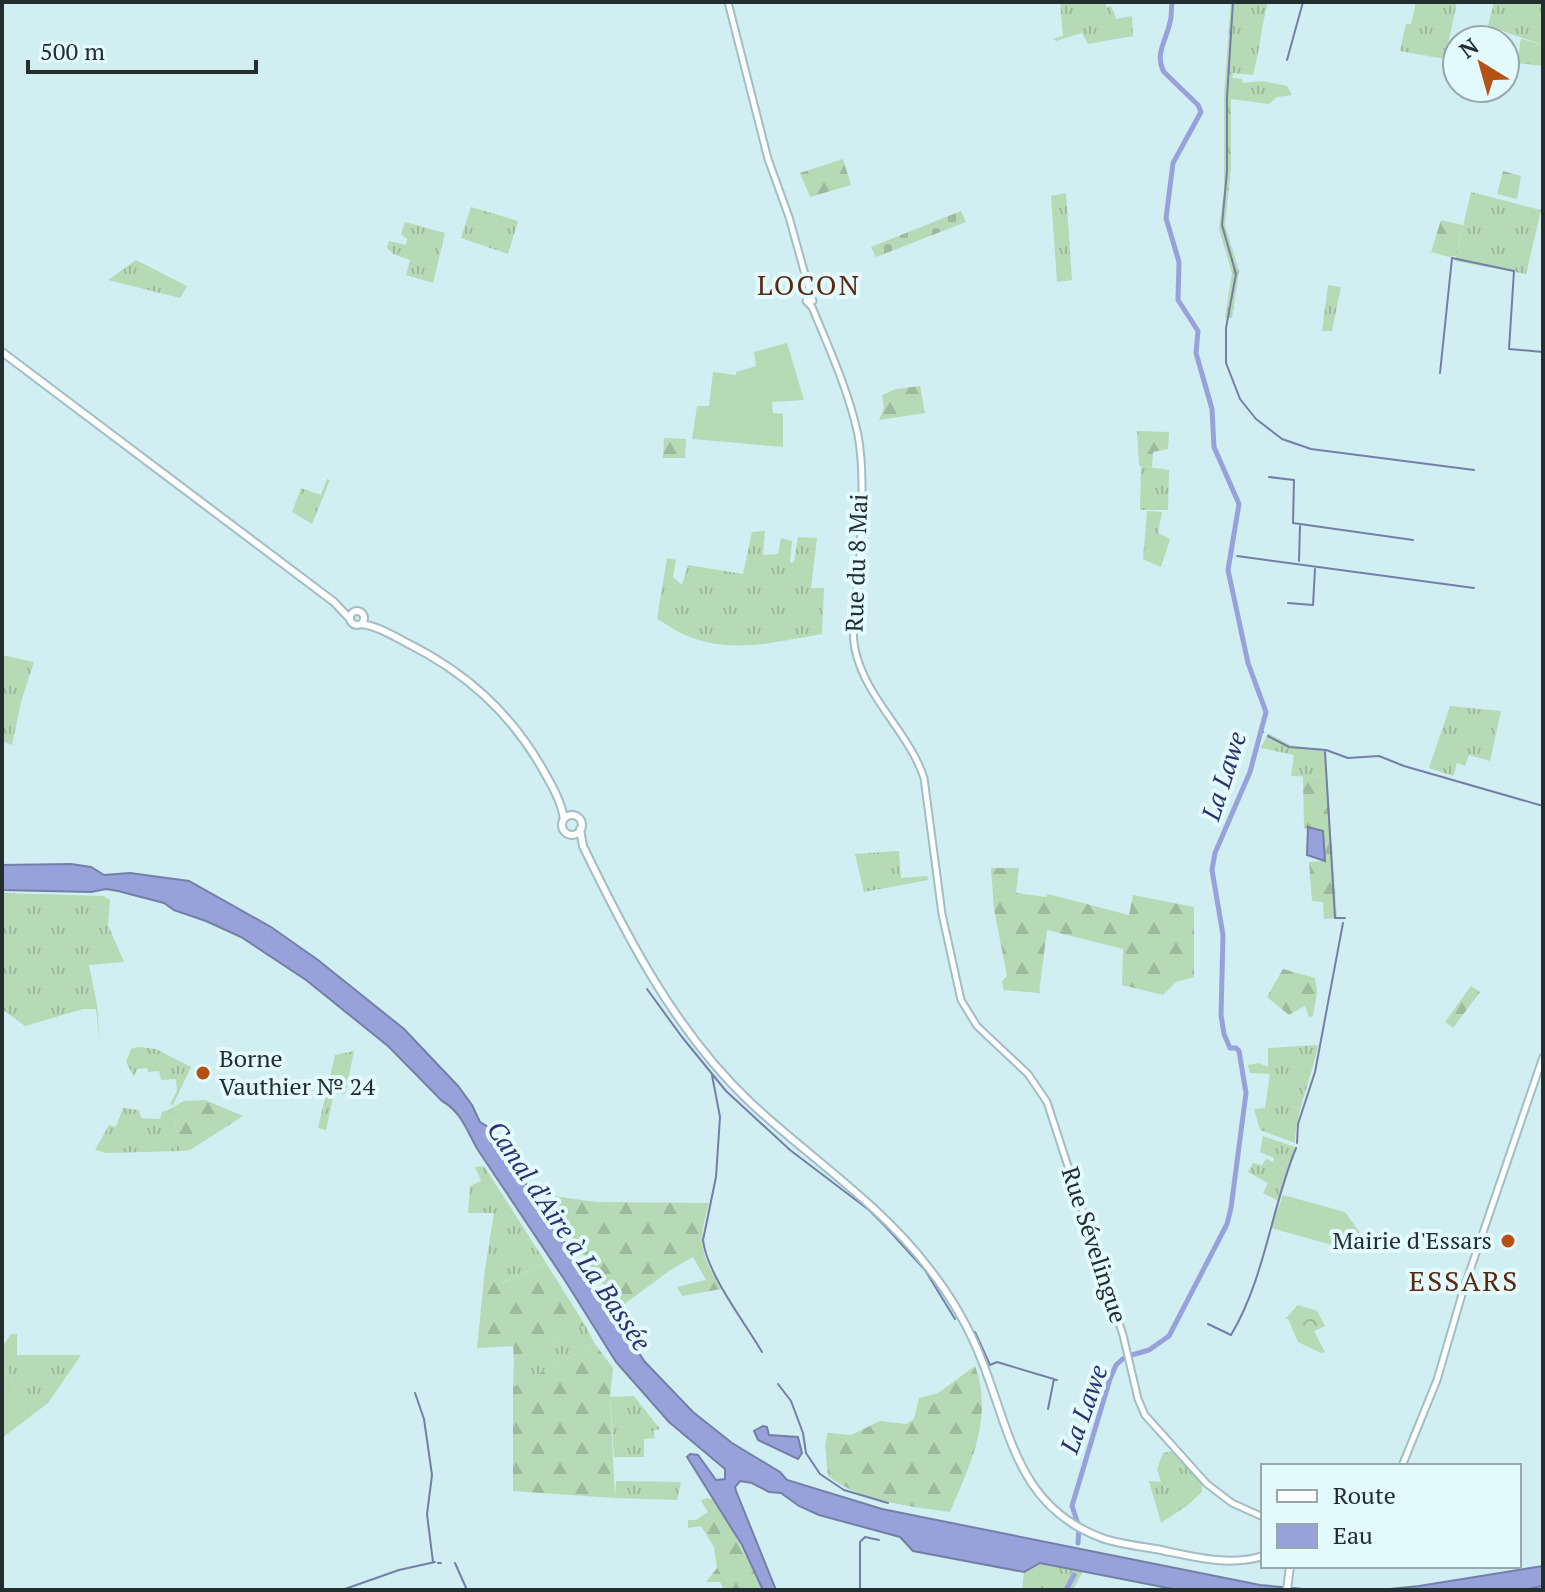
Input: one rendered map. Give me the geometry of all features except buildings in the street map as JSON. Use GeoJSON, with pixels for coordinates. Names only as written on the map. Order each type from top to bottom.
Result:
{"type":"FeatureCollection","features":[{"type":"Feature","properties":{"kind":"main road","name":"Rue du 8 Mai"},"geometry":{"type":"LineString","coordinates":[[728,2],[762,140],[789,217],[810,299],[849,405],[859,446],[860,558],[853,629],[856,654],[868,682],[924,778],[942,914],[961,1000],[982,1032],[1023,1068]]}},
{"type":"Feature","properties":{"kind":"main road"},"geometry":{"type":"LineString","coordinates":[[2,352],[334,602],[354,624],[376,627]]}},
{"type":"Feature","properties":{"kind":"main road"},"geometry":{"type":"LineString","coordinates":[[334,602],[360,611],[376,627],[443,661],[493,702],[534,754],[562,805],[581,820],[583,846],[644,964],[705,1055],[761,1113],[902,1235],[940,1284],[963,1319],[982,1361],[1018,1463],[1046,1502],[1072,1523],[1121,1543],[1213,1560],[1246,1560],[1261,1556]]}},
{"type":"Feature","properties":{"kind":"main road"},"geometry":{"type":"LineString","coordinates":[[350,619],[353,611]]}},
{"type":"Feature","properties":{"kind":"main road"},"geometry":{"type":"LineString","coordinates":[[361,624],[365,617]]}},
{"type":"Feature","properties":{"kind":"main road"},"geometry":{"type":"LineString","coordinates":[[562,805],[563,829],[583,846]]}},
{"type":"Feature","properties":{"kind":"main road"},"geometry":{"type":"LineString","coordinates":[[564,819],[572,815]]}},
{"type":"Feature","properties":{"kind":"main road"},"geometry":{"type":"LineString","coordinates":[[571,834],[580,829]]}},
{"type":"Feature","properties":{"kind":"main road"},"geometry":{"type":"LineString","coordinates":[[1404,1464],[1433,1387],[1543,1057]]}},
{"type":"Feature","properties":{"kind":"main road","name":"Rue Sévelingue"},"geometry":{"type":"LineString","coordinates":[[1023,1068],[1041,1092],[1051,1113],[1128,1355],[1140,1405],[1153,1426],[1220,1495],[1261,1516]]}},
{"type":"Feature","properties":{"kind":"green space"},"geometry":{"type":"Polygon","coordinates":[[[1060,2],[1104,2],[1107,7],[1111,6],[1116,19],[1132,16],[1133,36],[1088,44],[1082,33],[1056,41],[1053,39],[1063,36],[1060,2]]]}},
{"type":"Feature","properties":{"kind":"green space"},"geometry":{"type":"Polygon","coordinates":[[[1231,2],[1268,2],[1253,75],[1233,73],[1232,78],[1242,79],[1243,83],[1262,81],[1287,86],[1292,95],[1277,97],[1269,104],[1231,99],[1231,168],[1225,225],[1239,271],[1232,318],[1225,318],[1232,273],[1219,229],[1224,191],[1224,95],[1231,2]]]}},
{"type":"Feature","properties":{"kind":"green space"},"geometry":{"type":"Polygon","coordinates":[[[1416,2],[1457,2],[1452,24],[1441,24],[1441,58],[1400,51],[1406,24],[1411,24],[1416,2]]]}},
{"type":"Feature","properties":{"kind":"green space"},"geometry":{"type":"Polygon","coordinates":[[[1494,2],[1543,2],[1543,45],[1521,37],[1521,24],[1488,24],[1494,2]]]}},
{"type":"Feature","properties":{"kind":"green space"},"geometry":{"type":"Polygon","coordinates":[[[1521,39],[1543,45],[1543,66],[1521,63],[1521,39]]]}},
{"type":"Feature","properties":{"kind":"green space"},"geometry":{"type":"Polygon","coordinates":[[[843,159],[851,185],[810,197],[800,173],[843,159]]]}},
{"type":"Feature","properties":{"kind":"green space"},"geometry":{"type":"Polygon","coordinates":[[[1503,171],[1521,176],[1517,199],[1497,194],[1503,171]]]}},
{"type":"Feature","properties":{"kind":"green space"},"geometry":{"type":"Polygon","coordinates":[[[1471,192],[1541,210],[1526,274],[1455,261],[1471,192]]]}},
{"type":"Feature","properties":{"kind":"green space"},"geometry":{"type":"Polygon","coordinates":[[[1066,193],[1072,280],[1057,282],[1051,196],[1066,193]]]}},
{"type":"Feature","properties":{"kind":"green space"},"geometry":{"type":"Polygon","coordinates":[[[471,207],[518,221],[508,254],[461,238],[471,207]]]}},
{"type":"Feature","properties":{"kind":"green space"},"geometry":{"type":"Polygon","coordinates":[[[961,211],[966,222],[876,257],[871,247],[961,211]]]}},
{"type":"Feature","properties":{"kind":"green space"},"geometry":{"type":"Polygon","coordinates":[[[1441,220],[1463,225],[1456,256],[1431,252],[1441,220]]]}},
{"type":"Feature","properties":{"kind":"green space"},"geometry":{"type":"Polygon","coordinates":[[[405,222],[445,233],[433,283],[406,275],[410,260],[393,254],[387,247],[389,241],[406,245],[407,239],[401,234],[405,222]]]}},
{"type":"Feature","properties":{"kind":"green space"},"geometry":{"type":"Polygon","coordinates":[[[136,260],[187,286],[180,298],[108,280],[136,260]]]}},
{"type":"Feature","properties":{"kind":"green space"},"geometry":{"type":"Polygon","coordinates":[[[1328,285],[1341,287],[1332,331],[1322,331],[1328,285]]]}},
{"type":"Feature","properties":{"kind":"green space"},"geometry":{"type":"Polygon","coordinates":[[[787,343],[804,400],[772,402],[773,413],[783,414],[783,447],[692,439],[697,406],[709,406],[713,372],[736,375],[736,372],[756,366],[754,352],[787,343]]]}},
{"type":"Feature","properties":{"kind":"green space"},"geometry":{"type":"Polygon","coordinates":[[[920,386],[925,413],[879,420],[884,408],[882,395],[896,389],[920,386]]]}},
{"type":"Feature","properties":{"kind":"green space"},"geometry":{"type":"Polygon","coordinates":[[[1137,431],[1169,432],[1168,449],[1153,452],[1152,467],[1139,466],[1137,431]]]}},
{"type":"Feature","properties":{"kind":"green space"},"geometry":{"type":"Polygon","coordinates":[[[664,438],[686,439],[685,458],[663,458],[664,438]]]}},
{"type":"Feature","properties":{"kind":"green space"},"geometry":{"type":"Polygon","coordinates":[[[1141,466],[1169,470],[1168,510],[1140,510],[1141,466]]]}},
{"type":"Feature","properties":{"kind":"green space"},"geometry":{"type":"Polygon","coordinates":[[[327,479],[330,480],[312,524],[292,512],[301,488],[321,495],[327,479]]]}},
{"type":"Feature","properties":{"kind":"green space"},"geometry":{"type":"Polygon","coordinates":[[[1147,511],[1162,512],[1158,533],[1170,539],[1161,567],[1143,559],[1147,511]]]}},
{"type":"Feature","properties":{"kind":"green space"},"geometry":{"type":"Polygon","coordinates":[[[765,531],[763,555],[778,554],[781,538],[792,541],[790,563],[794,562],[798,537],[817,538],[811,588],[824,588],[822,634],[750,645],[714,644],[679,632],[657,619],[667,558],[676,560],[673,577],[682,585],[688,565],[743,574],[752,532],[765,531]]]}},
{"type":"Feature","properties":{"kind":"green space"},"geometry":{"type":"Polygon","coordinates":[[[2,655],[34,662],[12,745],[2,741],[2,655]]]}},
{"type":"Feature","properties":{"kind":"green space"},"geometry":{"type":"Polygon","coordinates":[[[1450,706],[1501,711],[1490,761],[1469,755],[1465,766],[1457,763],[1453,776],[1429,768],[1450,706]]]}},
{"type":"Feature","properties":{"kind":"green space"},"geometry":{"type":"Polygon","coordinates":[[[1268,733],[1290,745],[1325,751],[1327,777],[1291,776],[1294,755],[1261,748],[1268,733]]]}},
{"type":"Feature","properties":{"kind":"green space"},"geometry":{"type":"Polygon","coordinates":[[[1303,776],[1327,777],[1337,918],[1324,919],[1323,902],[1312,901],[1309,862],[1325,861],[1323,831],[1304,828],[1303,776]]]}},
{"type":"Feature","properties":{"kind":"green space"},"geometry":{"type":"Polygon","coordinates":[[[899,851],[901,878],[927,876],[928,880],[864,892],[855,854],[899,851]]]}},
{"type":"Feature","properties":{"kind":"green space"},"geometry":{"type":"Polygon","coordinates":[[[991,868],[1019,868],[1016,893],[1046,897],[1048,894],[1129,915],[1133,895],[1194,907],[1194,977],[1176,982],[1163,995],[1122,985],[1123,949],[1047,930],[1039,993],[1004,990],[1002,981],[1007,976],[994,909],[991,868]]]}},
{"type":"Feature","properties":{"kind":"green space"},"geometry":{"type":"Polygon","coordinates":[[[2,893],[103,896],[110,900],[108,925],[124,962],[89,965],[97,1005],[100,1045],[96,1009],[83,1009],[25,1026],[2,1009],[2,893]]]}},
{"type":"Feature","properties":{"kind":"green space"},"geometry":{"type":"Polygon","coordinates":[[[1283,969],[1315,978],[1317,992],[1313,1016],[1309,1017],[1305,1006],[1289,1015],[1267,997],[1283,969]]]}},
{"type":"Feature","properties":{"kind":"green space"},"geometry":{"type":"Polygon","coordinates":[[[1471,986],[1480,992],[1453,1028],[1445,1022],[1471,986]]]}},
{"type":"Feature","properties":{"kind":"green space"},"geometry":{"type":"Polygon","coordinates":[[[1318,1045],[1298,1118],[1295,1143],[1260,1130],[1254,1109],[1265,1108],[1270,1074],[1250,1073],[1248,1065],[1259,1063],[1268,1067],[1268,1048],[1318,1045]]]}},
{"type":"Feature","properties":{"kind":"green space"},"geometry":{"type":"Polygon","coordinates":[[[131,1049],[156,1049],[191,1067],[173,1105],[170,1104],[177,1091],[176,1079],[161,1080],[159,1071],[148,1072],[147,1068],[137,1069],[134,1077],[126,1062],[131,1049]]]}},
{"type":"Feature","properties":{"kind":"green space"},"geometry":{"type":"Polygon","coordinates":[[[354,1051],[345,1094],[334,1093],[326,1130],[318,1128],[335,1055],[354,1051]]]}},
{"type":"Feature","properties":{"kind":"green space"},"geometry":{"type":"Polygon","coordinates":[[[205,1100],[243,1116],[190,1150],[181,1151],[174,1120],[168,1110],[184,1101],[205,1100]]]}},
{"type":"Feature","properties":{"kind":"green space"},"geometry":{"type":"Polygon","coordinates":[[[123,1108],[139,1110],[141,1118],[160,1119],[162,1112],[168,1110],[174,1120],[181,1151],[106,1153],[95,1150],[109,1125],[116,1127],[123,1108]]]}},
{"type":"Feature","properties":{"kind":"green space"},"geometry":{"type":"Polygon","coordinates":[[[1263,1136],[1295,1147],[1279,1201],[1263,1193],[1268,1183],[1248,1172],[1253,1163],[1262,1165],[1266,1159],[1273,1162],[1274,1158],[1260,1152],[1263,1136]]]}},
{"type":"Feature","properties":{"kind":"green space"},"geometry":{"type":"Polygon","coordinates":[[[484,1166],[546,1263],[501,1283],[497,1269],[485,1269],[494,1213],[468,1213],[470,1186],[481,1181],[475,1167],[484,1166]]]}},
{"type":"Feature","properties":{"kind":"green space"},"geometry":{"type":"Polygon","coordinates":[[[1283,1195],[1345,1212],[1366,1241],[1365,1249],[1351,1247],[1350,1250],[1271,1228],[1283,1195]]]}},
{"type":"Feature","properties":{"kind":"green space"},"geometry":{"type":"Polygon","coordinates":[[[555,1196],[581,1200],[566,1224],[554,1209],[555,1196]]]}},
{"type":"Feature","properties":{"kind":"green space"},"geometry":{"type":"Polygon","coordinates":[[[581,1200],[709,1203],[703,1229],[703,1248],[721,1289],[682,1296],[677,1287],[706,1280],[693,1257],[619,1308],[571,1237],[568,1220],[581,1200]]]}},
{"type":"Feature","properties":{"kind":"green space"},"geometry":{"type":"Polygon","coordinates":[[[546,1263],[585,1325],[514,1360],[513,1346],[477,1348],[485,1269],[497,1268],[502,1283],[546,1263]]]}},
{"type":"Feature","properties":{"kind":"green space"},"geometry":{"type":"Polygon","coordinates":[[[1298,1305],[1317,1311],[1325,1326],[1314,1331],[1325,1352],[1298,1342],[1288,1319],[1285,1319],[1298,1305]]]}},
{"type":"Feature","properties":{"kind":"green space"},"geometry":{"type":"Polygon","coordinates":[[[585,1325],[595,1344],[513,1387],[514,1360],[585,1325]]]}},
{"type":"Feature","properties":{"kind":"green space"},"geometry":{"type":"Polygon","coordinates":[[[11,1334],[17,1334],[17,1355],[81,1355],[48,1403],[27,1419],[12,1377],[2,1365],[2,1347],[11,1334]]]}},
{"type":"Feature","properties":{"kind":"green space"},"geometry":{"type":"Polygon","coordinates":[[[595,1344],[613,1368],[610,1397],[615,1498],[513,1491],[513,1387],[595,1344]]]}},
{"type":"Feature","properties":{"kind":"green space"},"geometry":{"type":"Polygon","coordinates":[[[2,1365],[12,1377],[27,1419],[2,1438],[2,1365]]]}},
{"type":"Feature","properties":{"kind":"green space"},"geometry":{"type":"Polygon","coordinates":[[[975,1366],[980,1385],[981,1422],[972,1459],[950,1512],[871,1497],[828,1476],[825,1445],[828,1433],[851,1435],[880,1421],[906,1424],[914,1419],[919,1398],[938,1393],[975,1366]]]}},
{"type":"Feature","properties":{"kind":"green space"},"geometry":{"type":"Polygon","coordinates":[[[634,1396],[660,1429],[653,1431],[655,1438],[644,1439],[644,1457],[614,1457],[610,1397],[634,1396]]]}},
{"type":"Feature","properties":{"kind":"green space"},"geometry":{"type":"Polygon","coordinates":[[[1173,1451],[1202,1483],[1202,1492],[1161,1523],[1149,1481],[1161,1482],[1157,1469],[1163,1453],[1173,1451]]]}},
{"type":"Feature","properties":{"kind":"green space"},"geometry":{"type":"Polygon","coordinates":[[[616,1481],[681,1482],[677,1500],[615,1498],[616,1481]]]}},
{"type":"Feature","properties":{"kind":"green space"},"geometry":{"type":"Polygon","coordinates":[[[714,1499],[721,1509],[763,1590],[724,1590],[720,1582],[706,1582],[717,1568],[714,1547],[701,1526],[688,1528],[688,1520],[696,1520],[708,1512],[701,1501],[714,1499]]]}},
{"type":"Feature","properties":{"kind":"green space"},"geometry":{"type":"Polygon","coordinates":[[[1040,1563],[1083,1571],[1073,1590],[1022,1590],[1024,1572],[1040,1563]]]}},
{"type":"Feature","properties":{"kind":"water"},"geometry":{"type":"Polygon","coordinates":[[[1308,827],[1323,831],[1325,861],[1307,855],[1308,827]]]}},
{"type":"Feature","properties":{"kind":"water"},"geometry":{"type":"Polygon","coordinates":[[[71,864],[91,867],[104,875],[130,873],[189,881],[271,927],[318,960],[404,1029],[458,1086],[480,1122],[488,1127],[645,1362],[693,1412],[787,1480],[882,1509],[1260,1585],[1315,1590],[1178,1590],[1040,1563],[1024,1572],[913,1551],[900,1537],[819,1515],[781,1493],[769,1492],[740,1481],[735,1487],[736,1491],[776,1590],[763,1590],[742,1545],[687,1457],[690,1454],[698,1455],[716,1480],[725,1479],[725,1469],[669,1422],[616,1362],[455,1111],[388,1046],[306,980],[241,937],[164,903],[118,891],[2,890],[2,865],[71,864]]]}},
{"type":"Feature","properties":{"kind":"water"},"geometry":{"type":"Polygon","coordinates":[[[767,1427],[769,1435],[798,1437],[802,1453],[798,1459],[758,1440],[754,1431],[767,1427]]]}},
{"type":"Feature","properties":{"kind":"water"},"geometry":{"type":"Polygon","coordinates":[[[1543,1566],[1543,1586],[1524,1590],[1380,1590],[1419,1586],[1543,1566]]]}},
{"type":"Feature","properties":{"kind":"waterway","name":"La Lawe"},"geometry":{"type":"LineString","coordinates":[[1078,1543],[1079,1527],[1072,1506],[1116,1365],[1125,1357],[1149,1350],[1169,1336],[1227,1224],[1246,1093],[1239,1051],[1230,1048],[1221,1015],[1223,935],[1212,870],[1215,853],[1250,772],[1266,712],[1248,663],[1228,570],[1239,504],[1214,447],[1212,409],[1196,353],[1198,331],[1178,300],[1179,262],[1166,218],[1173,163],[1201,112],[1161,65],[1172,2]]}},
{"type":"Feature","properties":{"kind":"waterway"},"geometry":{"type":"LineString","coordinates":[[1233,2],[1222,225],[1236,274],[1226,328],[1226,363],[1240,399],[1256,419],[1282,439],[1311,449],[1474,470]]}},
{"type":"Feature","properties":{"kind":"waterway"},"geometry":{"type":"LineString","coordinates":[[1287,60],[1303,2]]}},
{"type":"Feature","properties":{"kind":"waterway"},"geometry":{"type":"LineString","coordinates":[[1440,373],[1452,258],[1514,271],[1509,349],[1543,352]]}},
{"type":"Feature","properties":{"kind":"waterway"},"geometry":{"type":"LineString","coordinates":[[1269,477],[1294,480],[1293,523],[1413,540]]}},
{"type":"Feature","properties":{"kind":"waterway"},"geometry":{"type":"LineString","coordinates":[[1299,561],[1300,526]]}},
{"type":"Feature","properties":{"kind":"waterway"},"geometry":{"type":"LineString","coordinates":[[1237,556],[1474,588]]}},
{"type":"Feature","properties":{"kind":"waterway"},"geometry":{"type":"LineString","coordinates":[[1288,603],[1313,605],[1315,569]]}},
{"type":"Feature","properties":{"kind":"waterway"},"geometry":{"type":"LineString","coordinates":[[1268,736],[1289,747],[1326,750],[1348,758],[1379,756],[1543,806]]}},
{"type":"Feature","properties":{"kind":"waterway"},"geometry":{"type":"LineString","coordinates":[[1325,752],[1335,918],[1345,918]]}},
{"type":"Feature","properties":{"kind":"waterway"},"geometry":{"type":"LineString","coordinates":[[1297,1143],[1298,1124],[1315,1072],[1343,923]]}},
{"type":"Feature","properties":{"kind":"waterway"},"geometry":{"type":"LineString","coordinates":[[647,989],[726,1091],[790,1150],[869,1210],[885,1226],[925,1270],[955,1319]]}},
{"type":"Feature","properties":{"kind":"waterway"},"geometry":{"type":"LineString","coordinates":[[712,1075],[720,1117],[716,1177],[703,1240],[711,1267],[762,1352]]}},
{"type":"Feature","properties":{"kind":"waterway"},"geometry":{"type":"LineString","coordinates":[[1208,1324],[1231,1335],[1243,1313],[1296,1148]]}},
{"type":"Feature","properties":{"kind":"waterway"},"geometry":{"type":"LineString","coordinates":[[975,1332],[990,1365],[997,1362],[1057,1380]]}},
{"type":"Feature","properties":{"kind":"waterway"},"geometry":{"type":"LineString","coordinates":[[1048,1409],[1054,1379]]}},
{"type":"Feature","properties":{"kind":"waterway"},"geometry":{"type":"LineString","coordinates":[[778,1384],[791,1401],[803,1433],[806,1453],[820,1474],[844,1490],[888,1503]]}},
{"type":"Feature","properties":{"kind":"waterway"},"geometry":{"type":"LineString","coordinates":[[415,1393],[424,1419],[432,1475],[427,1514],[433,1562]]}},
{"type":"Feature","properties":{"kind":"waterway"},"geometry":{"type":"LineString","coordinates":[[860,1590],[860,1542],[865,1537],[879,1540]]}},
{"type":"Feature","properties":{"kind":"waterway"},"geometry":{"type":"LineString","coordinates":[[342,1590],[399,1570],[435,1562]]}},
{"type":"Feature","properties":{"kind":"waterway"},"geometry":{"type":"LineString","coordinates":[[455,1563],[467,1590]]}},
{"type":"Feature","properties":{"kind":"waterway","name":"La Lawe"},"geometry":{"type":"LineString","coordinates":[[1066,1590],[1074,1575]]}},
{"type":"Feature","properties":{"kind":"place","name":"Borne Vauthier № 24"},"geometry":{"type":"Point","coordinates":[203,1073]}},
{"type":"Feature","properties":{"kind":"place","name":"Mairie d'Essars"},"geometry":{"type":"Point","coordinates":[1508,1241]}},
{"type":"Feature","properties":{"kind":"district","name":"LOCON"},"geometry":{"type":"Point","coordinates":[809,285]}},
{"type":"Feature","properties":{"kind":"district","name":"ESSARS"},"geometry":{"type":"Point","coordinates":[1464,1281]}},
{"type":"Feature","properties":{"kind":"water label","name":"Canal d'Aire à La Bassée"},"geometry":{"type":"Point","coordinates":[569,1236]}}]}
